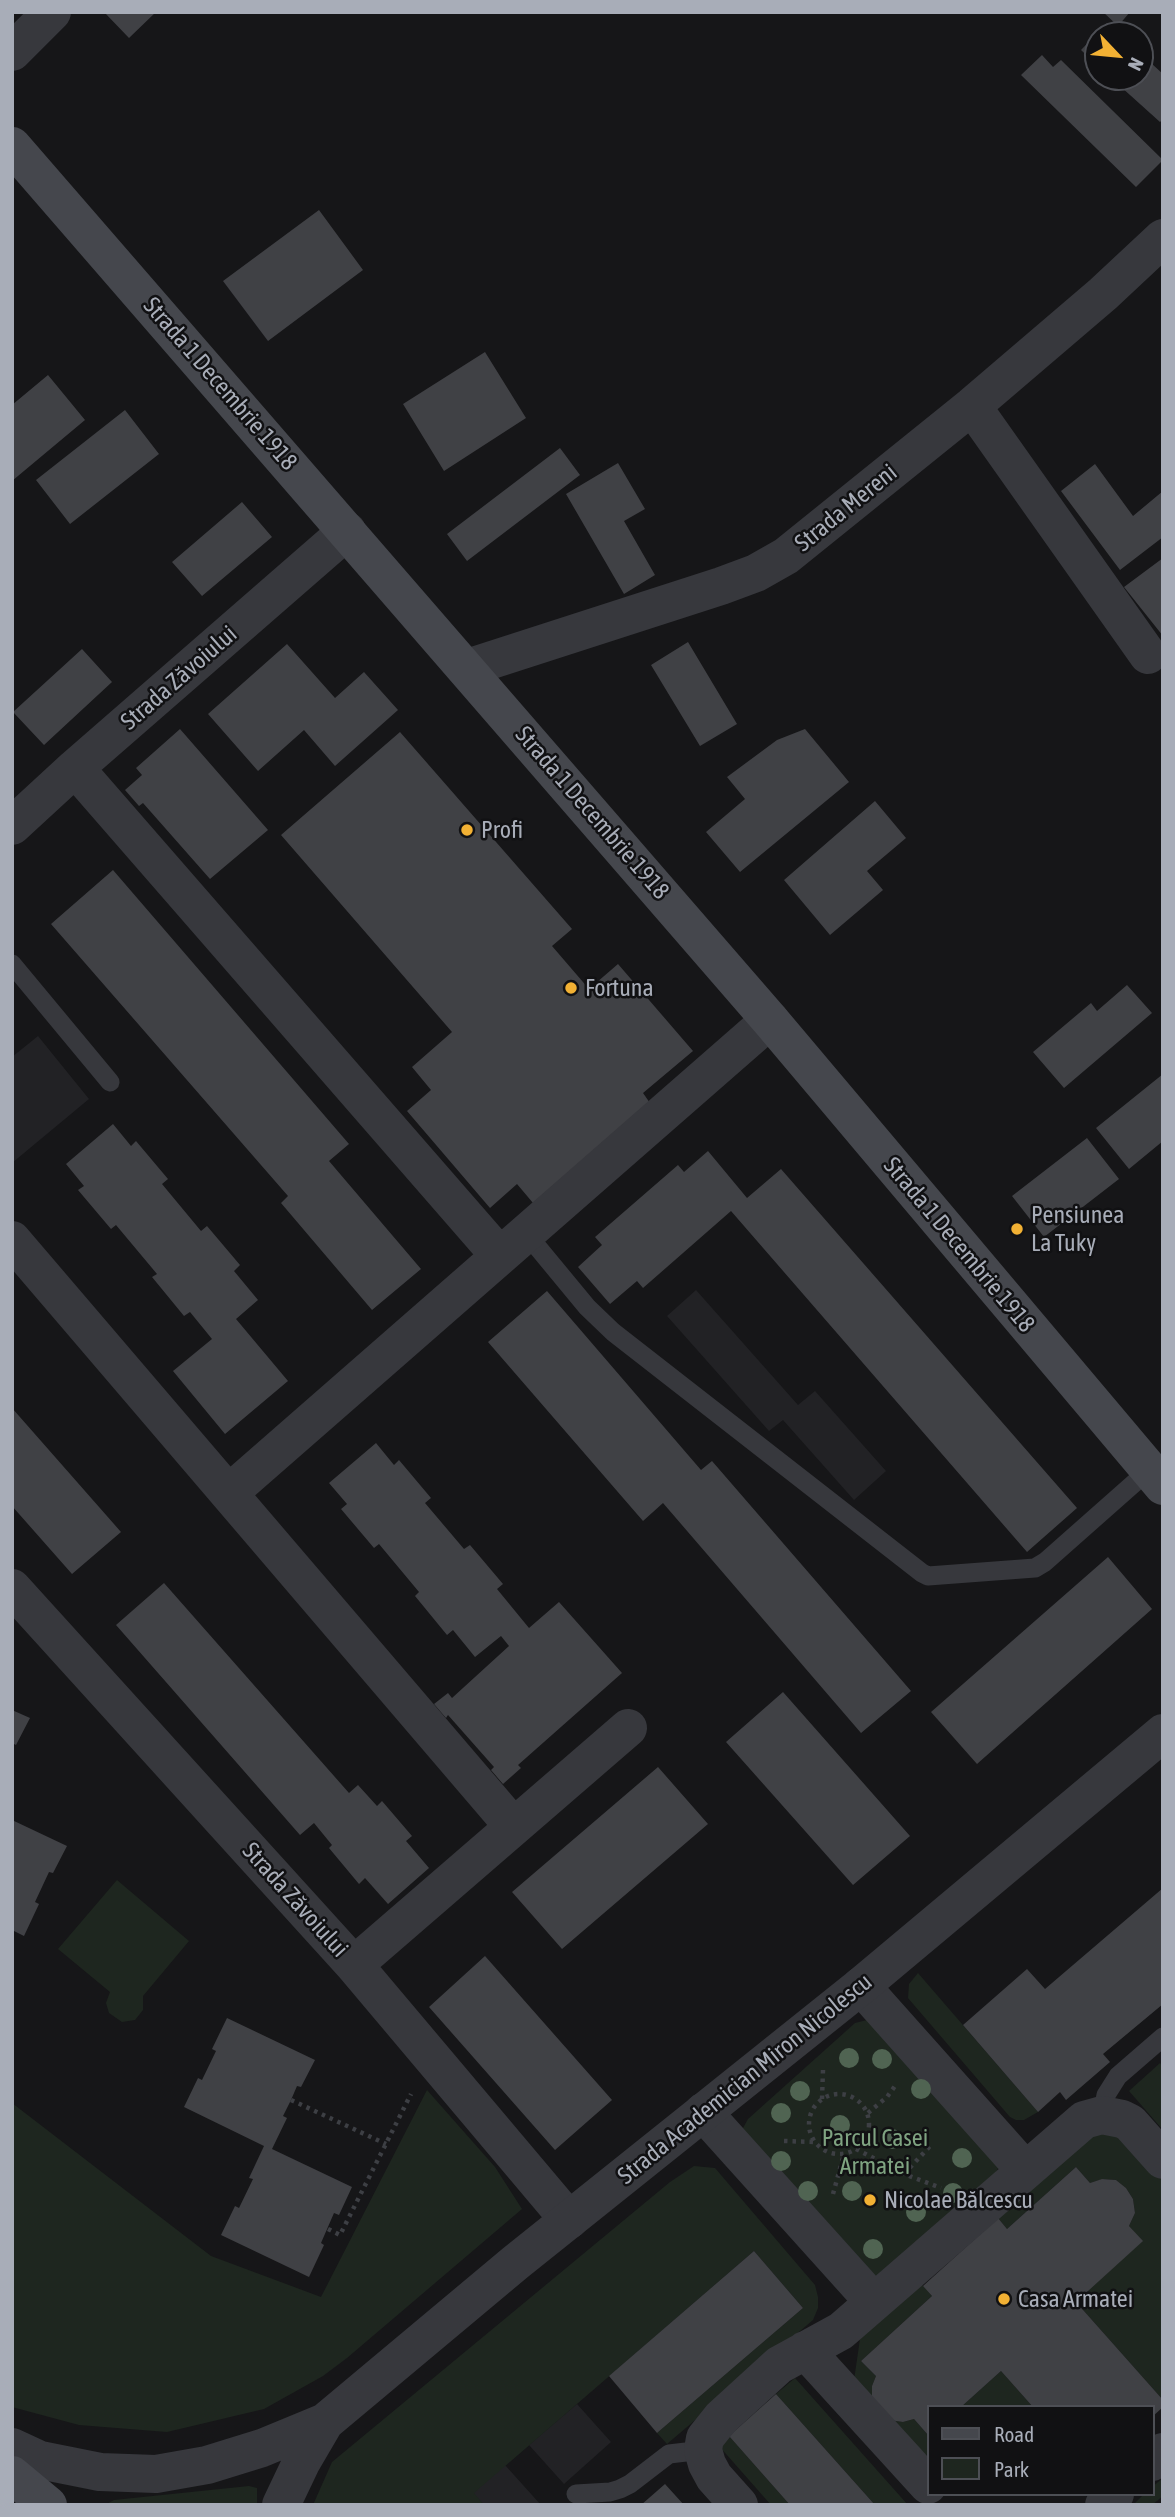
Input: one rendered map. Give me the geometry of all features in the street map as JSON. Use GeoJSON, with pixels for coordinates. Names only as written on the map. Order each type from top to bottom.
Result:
{"type":"FeatureCollection","features":[{"type":"Feature","properties":{"kind":"main road","name":"Strada 1 Decembrie 1918"},"geometry":{"type":"LineString","coordinates":[[12,146],[770,1020],[1156,1478]]}},
{"type":"Feature","properties":{"kind":"main road"},"geometry":{"type":"LineString","coordinates":[[12,2474],[48,2505]]}},
{"type":"Feature","properties":{"kind":"street"},"geometry":{"type":"LineString","coordinates":[[12,52],[52,12]]}},
{"type":"Feature","properties":{"kind":"street","name":"Strada Mereni"},"geometry":{"type":"LineString","coordinates":[[467,668],[757,573],[786,556],[972,406],[1103,294],[1163,238]]}},
{"type":"Feature","properties":{"kind":"street"},"geometry":{"type":"LineString","coordinates":[[972,406],[1148,655]]}},
{"type":"Feature","properties":{"kind":"street","name":"Strada Zăvoiului"},"geometry":{"type":"LineString","coordinates":[[12,826],[348,531]]}},
{"type":"Feature","properties":{"kind":"street"},"geometry":{"type":"LineString","coordinates":[[75,768],[512,1244]]}},
{"type":"Feature","properties":{"kind":"street"},"geometry":{"type":"LineString","coordinates":[[229,1493],[770,1020]]}},
{"type":"Feature","properties":{"kind":"street"},"geometry":{"type":"LineString","coordinates":[[12,1240],[513,1826]]}},
{"type":"Feature","properties":{"kind":"street","name":"Strada Zăvoiului"},"geometry":{"type":"LineString","coordinates":[[12,1588],[354,1965],[569,2220]]}},
{"type":"Feature","properties":{"kind":"street"},"geometry":{"type":"LineString","coordinates":[[354,1965],[628,1728]]}},
{"type":"Feature","properties":{"kind":"street","name":"Strada Academician Miron Nicolescu"},"geometry":{"type":"LineString","coordinates":[[12,2447],[40,2460],[100,2472],[156,2474],[207,2465],[262,2448],[325,2422],[569,2220],[861,1986],[1163,1733]]}},
{"type":"Feature","properties":{"kind":"street"},"geometry":{"type":"LineString","coordinates":[[861,1986],[1025,2169]]}},
{"type":"Feature","properties":{"kind":"street"},"geometry":{"type":"LineString","coordinates":[[703,2112],[874,2302]]}},
{"type":"Feature","properties":{"kind":"street"},"geometry":{"type":"LineString","coordinates":[[739,2505],[707,2464],[703,2450],[705,2438],[720,2418],[779,2365],[832,2337],[1084,2120],[1102,2115],[1129,2123],[1163,2160]]}},
{"type":"Feature","properties":{"kind":"street"},"geometry":{"type":"LineString","coordinates":[[805,2350],[926,2483]]}},
{"type":"Feature","properties":{"kind":"street","name":"Strada Academician Miron Nicolescu"},"geometry":{"type":"LineString","coordinates":[[282,2505],[296,2472],[325,2422]]}},
{"type":"Feature","properties":{"kind":"lane"},"geometry":{"type":"LineString","coordinates":[[12,964],[110,1082]]}},
{"type":"Feature","properties":{"kind":"lane"},"geometry":{"type":"LineString","coordinates":[[512,1244],[613,1332],[928,1576],[1035,1568],[1156,1478]]}},
{"type":"Feature","properties":{"kind":"lane"},"geometry":{"type":"LineString","coordinates":[[1102,2115],[1106,2095],[1118,2076],[1163,2037]]}},
{"type":"Feature","properties":{"kind":"lane"},"geometry":{"type":"LineString","coordinates":[[576,2494],[620,2489],[669,2454],[703,2450]]}},
{"type":"Feature","properties":{"kind":"path"},"geometry":{"type":"LineString","coordinates":[[328,2229],[340,2235],[431,2056]]}},
{"type":"Feature","properties":{"kind":"path"},"geometry":{"type":"LineString","coordinates":[[842,2094],[854,2098],[864,2107],[870,2126],[866,2139],[856,2149],[844,2154],[831,2153],[815,2142],[809,2122],[813,2109],[822,2099],[842,2094]]}},
{"type":"Feature","properties":{"kind":"path"},"geometry":{"type":"LineString","coordinates":[[290,2099],[386,2144]]}},
{"type":"Feature","properties":{"kind":"path"},"geometry":{"type":"LineString","coordinates":[[904,2174],[932,2144]]}},
{"type":"Feature","properties":{"kind":"path"},"geometry":{"type":"LineString","coordinates":[[856,2149],[904,2174],[986,2203]]}},
{"type":"Feature","properties":{"kind":"shaded area"},"geometry":{"type":"Polygon","coordinates":[[[38,1036],[89,1099],[12,1163],[12,1057],[38,1036]]]}},
{"type":"Feature","properties":{"kind":"shaded area"},"geometry":{"type":"Polygon","coordinates":[[[696,1290],[798,1405],[815,1391],[886,1471],[854,1500],[783,1420],[769,1431],[667,1316],[696,1290]]]}},
{"type":"Feature","properties":{"kind":"shaded area"},"geometry":{"type":"Polygon","coordinates":[[[577,2404],[611,2442],[564,2484],[529,2445],[577,2404]]]}},
{"type":"Feature","properties":{"kind":"shaded area"},"geometry":{"type":"Polygon","coordinates":[[[505,2465],[541,2505],[484,2505],[473,2493],[505,2465]]]}},
{"type":"Feature","properties":{"kind":"green space"},"geometry":{"type":"Polygon","coordinates":[[[117,1880],[189,1941],[143,1996],[143,2010],[135,2020],[122,2022],[109,2013],[106,2003],[110,1992],[58,1949],[117,1880]]]}},
{"type":"Feature","properties":{"kind":"green space"},"geometry":{"type":"Polygon","coordinates":[[[918,1973],[1038,2112],[1024,2120],[1010,2117],[908,1998],[909,1984],[918,1973]]]}},
{"type":"Feature","properties":{"kind":"green space","name":"Parcul Casei Armatei"},"geometry":{"type":"Polygon","coordinates":[[[867,2020],[999,2166],[994,2177],[876,2277],[742,2130],[748,2119],[855,2023],[867,2020]]]}},
{"type":"Feature","properties":{"kind":"green space"},"geometry":{"type":"Polygon","coordinates":[[[1160,2063],[1163,2067],[1163,2130],[1129,2091],[1160,2063]]]}},
{"type":"Feature","properties":{"kind":"green space"},"geometry":{"type":"Polygon","coordinates":[[[427,2090],[495,2167],[522,2209],[347,2358],[323,2376],[264,2409],[167,2432],[79,2425],[12,2407],[12,2103],[211,2256],[321,2297],[427,2090]]]}},
{"type":"Feature","properties":{"kind":"green space"},"geometry":{"type":"Polygon","coordinates":[[[1081,2132],[1121,2135],[1163,2182],[1163,2400],[1076,2302],[1142,2241],[1129,2226],[1135,2213],[1133,2199],[1126,2188],[1116,2180],[1103,2179],[1090,2183],[1076,2167],[1007,2229],[993,2212],[1081,2132]]]}},
{"type":"Feature","properties":{"kind":"green space"},"geometry":{"type":"Polygon","coordinates":[[[694,2166],[715,2168],[815,2285],[818,2308],[813,2320],[667,2444],[657,2433],[803,2308],[754,2251],[474,2493],[484,2505],[313,2505],[332,2462],[670,2182],[694,2166]]]}},
{"type":"Feature","properties":{"kind":"green space"},"geometry":{"type":"Polygon","coordinates":[[[917,2279],[932,2296],[861,2361],[876,2376],[872,2386],[872,2400],[890,2420],[903,2422],[914,2419],[926,2433],[926,2455],[915,2454],[853,2387],[861,2332],[917,2279]]]}},
{"type":"Feature","properties":{"kind":"green space"},"geometry":{"type":"Polygon","coordinates":[[[1001,2371],[1031,2405],[963,2405],[1001,2371]]]}},
{"type":"Feature","properties":{"kind":"green space"},"geometry":{"type":"Polygon","coordinates":[[[795,2378],[908,2505],[875,2505],[776,2394],[795,2378]]]}},
{"type":"Feature","properties":{"kind":"green space"},"geometry":{"type":"Polygon","coordinates":[[[729,2436],[790,2505],[771,2505],[719,2446],[729,2436]]]}},
{"type":"Feature","properties":{"kind":"green space"},"geometry":{"type":"Polygon","coordinates":[[[1163,2478],[1163,2496],[1152,2505],[1133,2505],[1142,2496],[1154,2496],[1154,2485],[1163,2478]]]}},
{"type":"Feature","properties":{"kind":"green space"},"geometry":{"type":"Polygon","coordinates":[[[249,2486],[257,2488],[257,2505],[105,2505],[114,2500],[249,2486]]]}},
{"type":"Feature","properties":{"kind":"building"},"geometry":{"type":"Polygon","coordinates":[[[104,12],[156,12],[129,38],[104,12]]]}},
{"type":"Feature","properties":{"kind":"building"},"geometry":{"type":"Polygon","coordinates":[[[1103,12],[1130,12],[1122,21],[1113,21],[1103,12]]]}},
{"type":"Feature","properties":{"kind":"building"},"geometry":{"type":"Polygon","coordinates":[[[1042,55],[1053,67],[1061,60],[1084,83],[1084,91],[1093,91],[1163,160],[1136,187],[1021,75],[1042,55]]]}},
{"type":"Feature","properties":{"kind":"building"},"geometry":{"type":"Polygon","coordinates":[[[1154,66],[1163,74],[1163,119],[1160,122],[1126,91],[1154,91],[1154,66]]]}},
{"type":"Feature","properties":{"kind":"building"},"geometry":{"type":"Polygon","coordinates":[[[319,210],[363,270],[268,341],[223,281],[319,210]]]}},
{"type":"Feature","properties":{"kind":"building"},"geometry":{"type":"Polygon","coordinates":[[[485,352],[526,418],[444,471],[403,404],[485,352]]]}},
{"type":"Feature","properties":{"kind":"building"},"geometry":{"type":"Polygon","coordinates":[[[48,375],[85,420],[12,481],[12,405],[48,375]]]}},
{"type":"Feature","properties":{"kind":"building"},"geometry":{"type":"Polygon","coordinates":[[[125,410],[159,454],[70,524],[36,480],[125,410]]]}},
{"type":"Feature","properties":{"kind":"building"},"geometry":{"type":"Polygon","coordinates":[[[560,448],[580,475],[467,561],[447,534],[560,448]]]}},
{"type":"Feature","properties":{"kind":"building"},"geometry":{"type":"Polygon","coordinates":[[[618,463],[645,509],[624,521],[655,575],[624,594],[566,494],[618,463]]]}},
{"type":"Feature","properties":{"kind":"building"},"geometry":{"type":"Polygon","coordinates":[[[1095,464],[1133,516],[1163,491],[1163,537],[1120,570],[1061,491],[1095,464]]]}},
{"type":"Feature","properties":{"kind":"building"},"geometry":{"type":"Polygon","coordinates":[[[242,502],[272,537],[202,596],[172,562],[242,502]]]}},
{"type":"Feature","properties":{"kind":"building"},"geometry":{"type":"Polygon","coordinates":[[[1163,558],[1163,636],[1124,587],[1163,558]]]}},
{"type":"Feature","properties":{"kind":"building"},"geometry":{"type":"Polygon","coordinates":[[[688,642],[737,724],[700,746],[651,665],[688,642]]]}},
{"type":"Feature","properties":{"kind":"building"},"geometry":{"type":"Polygon","coordinates":[[[287,644],[335,698],[364,672],[398,710],[335,766],[304,730],[258,771],[208,714],[287,644]]]}},
{"type":"Feature","properties":{"kind":"building"},"geometry":{"type":"Polygon","coordinates":[[[82,649],[112,682],[44,745],[13,712],[82,649]]]}},
{"type":"Feature","properties":{"kind":"building"},"geometry":{"type":"Polygon","coordinates":[[[180,729],[268,830],[210,879],[143,803],[139,806],[125,790],[142,775],[136,768],[180,729]]]}},
{"type":"Feature","properties":{"kind":"building"},"geometry":{"type":"Polygon","coordinates":[[[805,729],[849,782],[740,872],[706,832],[745,799],[727,777],[777,740],[805,729]]]}},
{"type":"Feature","properties":{"kind":"building"},"geometry":{"type":"Polygon","coordinates":[[[400,732],[572,929],[552,946],[589,989],[618,964],[693,1051],[643,1093],[650,1103],[533,1203],[517,1184],[490,1208],[407,1111],[431,1090],[412,1067],[452,1032],[281,835],[400,732]]]}},
{"type":"Feature","properties":{"kind":"building"},"geometry":{"type":"Polygon","coordinates":[[[875,801],[906,838],[867,871],[883,890],[830,935],[784,880],[875,801]]]}},
{"type":"Feature","properties":{"kind":"building"},"geometry":{"type":"Polygon","coordinates":[[[113,870],[349,1144],[329,1161],[421,1269],[372,1310],[281,1203],[288,1196],[51,924],[113,870]]]}},
{"type":"Feature","properties":{"kind":"building"},"geometry":{"type":"Polygon","coordinates":[[[1127,985],[1152,1013],[1064,1088],[1033,1052],[1091,1003],[1097,1011],[1127,985]]]}},
{"type":"Feature","properties":{"kind":"building"},"geometry":{"type":"Polygon","coordinates":[[[1163,1074],[1163,1141],[1129,1169],[1096,1128],[1163,1074]]]}},
{"type":"Feature","properties":{"kind":"building"},"geometry":{"type":"Polygon","coordinates":[[[113,1124],[131,1146],[136,1141],[168,1179],[162,1184],[201,1231],[207,1226],[240,1265],[234,1271],[258,1300],[236,1319],[288,1381],[225,1434],[173,1371],[212,1339],[190,1312],[184,1316],[152,1277],[157,1274],[116,1225],[111,1229],[78,1190],[84,1186],[66,1164],[113,1124]]]}},
{"type":"Feature","properties":{"kind":"building"},"geometry":{"type":"Polygon","coordinates":[[[1087,1138],[1119,1179],[1044,1237],[1012,1196],[1087,1138]]]}},
{"type":"Feature","properties":{"kind":"building"},"geometry":{"type":"Polygon","coordinates":[[[708,1151],[747,1198],[781,1169],[1077,1508],[1027,1552],[731,1211],[643,1288],[637,1281],[610,1304],[578,1267],[602,1245],[595,1237],[678,1165],[684,1172],[708,1151]]]}},
{"type":"Feature","properties":{"kind":"building"},"geometry":{"type":"Polygon","coordinates":[[[547,1291],[701,1470],[712,1461],[911,1691],[861,1733],[663,1503],[643,1521],[488,1342],[547,1291]]]}},
{"type":"Feature","properties":{"kind":"building"},"geometry":{"type":"Polygon","coordinates":[[[12,1408],[121,1532],[72,1574],[12,1506],[12,1408]]]}},
{"type":"Feature","properties":{"kind":"building"},"geometry":{"type":"Polygon","coordinates":[[[376,1443],[394,1465],[399,1460],[431,1498],[425,1503],[464,1549],[470,1545],[503,1584],[497,1589],[529,1628],[559,1602],[622,1673],[518,1765],[521,1768],[503,1784],[491,1770],[494,1767],[448,1715],[446,1718],[434,1704],[448,1693],[452,1698],[509,1646],[501,1636],[475,1657],[453,1630],[447,1635],[415,1596],[419,1592],[379,1544],[374,1548],[341,1509],[347,1504],[329,1483],[376,1443]]]}},
{"type":"Feature","properties":{"kind":"building"},"geometry":{"type":"Polygon","coordinates":[[[1108,1557],[1152,1609],[977,1764],[931,1712],[1108,1557]]]}},
{"type":"Feature","properties":{"kind":"building"},"geometry":{"type":"Polygon","coordinates":[[[164,1583],[349,1793],[358,1785],[377,1806],[382,1801],[412,1836],[406,1841],[429,1868],[388,1904],[365,1878],[359,1884],[329,1848],[332,1845],[314,1823],[300,1835],[116,1625],[164,1583]]]}},
{"type":"Feature","properties":{"kind":"building"},"geometry":{"type":"Polygon","coordinates":[[[783,1692],[910,1836],[853,1885],[726,1742],[783,1692]]]}},
{"type":"Feature","properties":{"kind":"building"},"geometry":{"type":"Polygon","coordinates":[[[12,1710],[30,1718],[16,1745],[12,1743],[12,1710]]]}},
{"type":"Feature","properties":{"kind":"building"},"geometry":{"type":"Polygon","coordinates":[[[658,1767],[708,1824],[562,1949],[512,1892],[658,1767]]]}},
{"type":"Feature","properties":{"kind":"building"},"geometry":{"type":"Polygon","coordinates":[[[12,1820],[67,1846],[53,1873],[49,1872],[35,1902],[39,1904],[24,1936],[12,1930],[12,1820]]]}},
{"type":"Feature","properties":{"kind":"building"},"geometry":{"type":"Polygon","coordinates":[[[1163,1888],[1163,2004],[1103,2054],[1110,2062],[1066,2100],[1060,2092],[1038,2112],[963,2025],[1027,1969],[1045,1989],[1163,1888]]]}},
{"type":"Feature","properties":{"kind":"building"},"geometry":{"type":"Polygon","coordinates":[[[485,1956],[612,2100],[555,2150],[429,2007],[485,1956]]]}},
{"type":"Feature","properties":{"kind":"building"},"geometry":{"type":"Polygon","coordinates":[[[227,2018],[315,2060],[301,2087],[297,2086],[283,2116],[287,2118],[272,2149],[352,2187],[339,2215],[334,2213],[321,2243],[324,2245],[309,2277],[221,2235],[235,2206],[239,2208],[253,2179],[249,2178],[264,2146],[184,2107],[198,2078],[202,2080],[216,2051],[212,2049],[227,2018]]]}},
{"type":"Feature","properties":{"kind":"building","name":"Casa Armatei"},"geometry":{"type":"Polygon","coordinates":[[[1076,2167],[1090,2183],[1102,2179],[1116,2180],[1126,2188],[1133,2199],[1135,2213],[1129,2226],[1143,2241],[1076,2302],[1163,2400],[1163,2407],[1154,2415],[1154,2405],[1031,2405],[1001,2371],[963,2405],[926,2405],[926,2433],[914,2419],[903,2422],[889,2420],[872,2400],[872,2386],[876,2376],[861,2361],[932,2296],[923,2286],[998,2218],[1007,2229],[1076,2167]]]}},
{"type":"Feature","properties":{"kind":"building"},"geometry":{"type":"Polygon","coordinates":[[[754,2251],[803,2308],[657,2433],[609,2376],[754,2251]]]}},
{"type":"Feature","properties":{"kind":"building"},"geometry":{"type":"Polygon","coordinates":[[[776,2394],[875,2505],[790,2505],[729,2436],[776,2394]]]}},
{"type":"Feature","properties":{"kind":"building"},"geometry":{"type":"Polygon","coordinates":[[[665,2484],[684,2505],[641,2505],[665,2484]]]}},
{"type":"Feature","properties":{"kind":"place","name":"Profi"},"geometry":{"type":"Point","coordinates":[467,830]}},
{"type":"Feature","properties":{"kind":"place","name":"Fortuna"},"geometry":{"type":"Point","coordinates":[571,988]}},
{"type":"Feature","properties":{"kind":"place","name":"Pensiunea La Tuky"},"geometry":{"type":"Point","coordinates":[1017,1229]}},
{"type":"Feature","properties":{"kind":"place","name":"Nicolae Bălcescu"},"geometry":{"type":"Point","coordinates":[870,2200]}},
{"type":"Feature","properties":{"kind":"place","name":"Casa Armatei"},"geometry":{"type":"Point","coordinates":[1004,2299]}}]}
